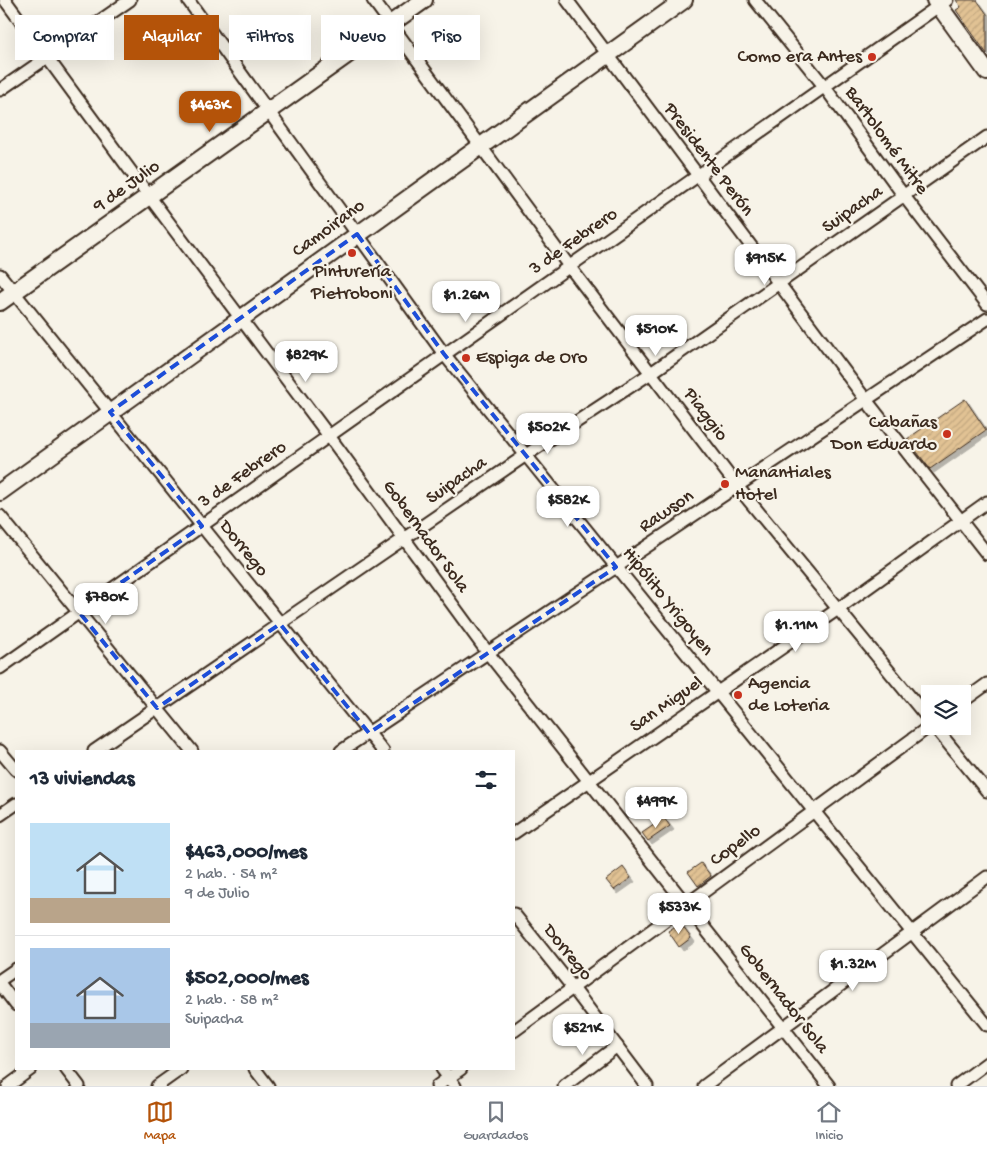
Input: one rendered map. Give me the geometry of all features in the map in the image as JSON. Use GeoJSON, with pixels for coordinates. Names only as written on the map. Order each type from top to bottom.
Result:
{"type":"FeatureCollection","features":[{"type":"Feature","properties":{"kind":"street","name":"Gobernador Sola"},"geometry":{"type":"LineString","coordinates":[[5,0],[16,15]]}},
{"type":"Feature","properties":{"kind":"street"},"geometry":{"type":"LineString","coordinates":[[109,15],[130,0]]}},
{"type":"Feature","properties":{"kind":"street","name":"Hipólito Yrigoyen"},"geometry":{"type":"LineString","coordinates":[[188,0],[444,354],[987,1025]]}},
{"type":"Feature","properties":{"kind":"street","name":"Piaggio"},"geometry":{"type":"LineString","coordinates":[[373,0],[384,15]]}},
{"type":"Feature","properties":{"kind":"street","name":"9 de Julio"},"geometry":{"type":"LineString","coordinates":[[403,15],[424,0]]}},
{"type":"Feature","properties":{"kind":"street","name":"Presidente Perón"},"geometry":{"type":"LineString","coordinates":[[567,0],[866,400],[987,554]]}},
{"type":"Feature","properties":{"kind":"street","name":"Camoirano"},"geometry":{"type":"LineString","coordinates":[[0,492],[684,0]]}},
{"type":"Feature","properties":{"kind":"street","name":"Bartolomé Mitre"},"geometry":{"type":"LineString","coordinates":[[755,0],[824,86],[904,196],[987,304]]}},
{"type":"Feature","properties":{"kind":"street"},"geometry":{"type":"LineString","coordinates":[[940,2],[987,72]]}},
{"type":"Feature","properties":{"kind":"street","name":"3 de Febrero"},"geometry":{"type":"LineString","coordinates":[[0,668],[940,2]]}},
{"type":"Feature","properties":{"kind":"street","name":"Piaggio"},"geometry":{"type":"LineString","coordinates":[[404,42],[569,266],[737,486],[921,710]]}},
{"type":"Feature","properties":{"kind":"street"},"geometry":{"type":"LineString","coordinates":[[0,90],[44,60]]}},
{"type":"Feature","properties":{"kind":"street","name":"Gobernador Sola"},"geometry":{"type":"LineString","coordinates":[[48,60],[488,653],[829,1086]]}},
{"type":"Feature","properties":{"kind":"street","name":"9 de Julio"},"geometry":{"type":"LineString","coordinates":[[0,302],[340,60]]}},
{"type":"Feature","properties":{"kind":"street","name":"Suipacha"},"geometry":{"type":"LineString","coordinates":[[95,750],[526,455],[651,373],[987,137]]}},
{"type":"Feature","properties":{"kind":"street","name":"Dorrego"},"geometry":{"type":"LineString","coordinates":[[0,275],[382,750]]}},
{"type":"Feature","properties":{"kind":"street","name":"Rawson"},"geometry":{"type":"LineString","coordinates":[[343,750],[987,319]]}},
{"type":"Feature","properties":{"kind":"street","name":"San Miguel"},"geometry":{"type":"LineString","coordinates":[[515,833],[838,609],[987,502]]}},
{"type":"Feature","properties":{"kind":"street"},"geometry":{"type":"LineString","coordinates":[[0,516],[191,750]]}},
{"type":"Feature","properties":{"kind":"street"},"geometry":{"type":"LineString","coordinates":[[971,696],[987,684]]}},
{"type":"Feature","properties":{"kind":"street","name":"Copello"},"geometry":{"type":"LineString","coordinates":[[515,1030],[921,733]]}},
{"type":"Feature","properties":{"kind":"street"},"geometry":{"type":"LineString","coordinates":[[941,735],[987,791]]}},
{"type":"Feature","properties":{"kind":"street"},"geometry":{"type":"LineString","coordinates":[[0,751],[15,769]]}},
{"type":"Feature","properties":{"kind":"street"},"geometry":{"type":"LineString","coordinates":[[0,815],[15,805]]}},
{"type":"Feature","properties":{"kind":"street"},"geometry":{"type":"LineString","coordinates":[[704,1086],[987,877]]}},
{"type":"Feature","properties":{"kind":"street","name":"Dorrego"},"geometry":{"type":"LineString","coordinates":[[515,915],[647,1086]]}},
{"type":"Feature","properties":{"kind":"street"},"geometry":{"type":"LineString","coordinates":[[0,980],[15,970]]}},
{"type":"Feature","properties":{"kind":"street"},"geometry":{"type":"LineString","coordinates":[[0,984],[15,1004]]}},
{"type":"Feature","properties":{"kind":"street"},"geometry":{"type":"LineString","coordinates":[[564,1086],[617,1046]]}},
{"type":"Feature","properties":{"kind":"street"},"geometry":{"type":"LineString","coordinates":[[956,1086],[987,1063]]}},
{"type":"Feature","properties":{"kind":"street"},"geometry":{"type":"LineString","coordinates":[[8,1086],[30,1070]]}},
{"type":"Feature","properties":{"kind":"street"},"geometry":{"type":"LineString","coordinates":[[67,1070],[79,1086]]}},
{"type":"Feature","properties":{"kind":"street"},"geometry":{"type":"LineString","coordinates":[[157,1086],[180,1070]]}},
{"type":"Feature","properties":{"kind":"street"},"geometry":{"type":"LineString","coordinates":[[255,1070],[268,1086]]}},
{"type":"Feature","properties":{"kind":"street"},"geometry":{"type":"LineString","coordinates":[[438,1086],[460,1070]]}},
{"type":"Feature","properties":{"kind":"highlighted area"},"geometry":{"type":"Polygon","coordinates":[[[357,234],[444,354],[616,567],[369,733],[280,624],[157,708],[79,612],[202,526],[110,412],[357,234]]]}},
{"type":"Feature","properties":{"kind":"building"},"geometry":{"type":"Polygon","coordinates":[[[956,0],[977,0],[987,14],[987,54],[956,10],[961,7],[956,0]]]}},
{"type":"Feature","properties":{"kind":"building","name":"Cabañas Don Eduardo"},"geometry":{"type":"Polygon","coordinates":[[[965,399],[986,430],[930,469],[907,439],[965,399]]]}},
{"type":"Feature","properties":{"kind":"building"},"geometry":{"type":"Polygon","coordinates":[[[664,818],[670,826],[648,841],[642,833],[664,818]]]}},
{"type":"Feature","properties":{"kind":"building"},"geometry":{"type":"Polygon","coordinates":[[[701,863],[711,876],[698,886],[688,872],[701,863]]]}},
{"type":"Feature","properties":{"kind":"building"},"geometry":{"type":"Polygon","coordinates":[[[623,867],[631,878],[614,890],[606,880],[623,867]]]}},
{"type":"Feature","properties":{"kind":"building"},"geometry":{"type":"Polygon","coordinates":[[[661,901],[666,907],[656,916],[651,909],[661,901]]]}},
{"type":"Feature","properties":{"kind":"building"},"geometry":{"type":"Polygon","coordinates":[[[680,923],[691,938],[679,947],[668,931],[680,923]]]}},
{"type":"Feature","properties":{"kind":"place","name":"Como era Antes"},"geometry":{"type":"Point","coordinates":[872,57]}},
{"type":"Feature","properties":{"kind":"place","name":"Pinturería Pietroboni"},"geometry":{"type":"Point","coordinates":[352,253]}},
{"type":"Feature","properties":{"kind":"place","name":"Espiga de Oro"},"geometry":{"type":"Point","coordinates":[466,358]}},
{"type":"Feature","properties":{"kind":"place","name":"Cabañas Don Eduardo"},"geometry":{"type":"Point","coordinates":[947,434]}},
{"type":"Feature","properties":{"kind":"place","name":"Manantiales Hotel"},"geometry":{"type":"Point","coordinates":[725,484]}},
{"type":"Feature","properties":{"kind":"place","name":"Agencia de Loteria"},"geometry":{"type":"Point","coordinates":[738,695]}}]}
